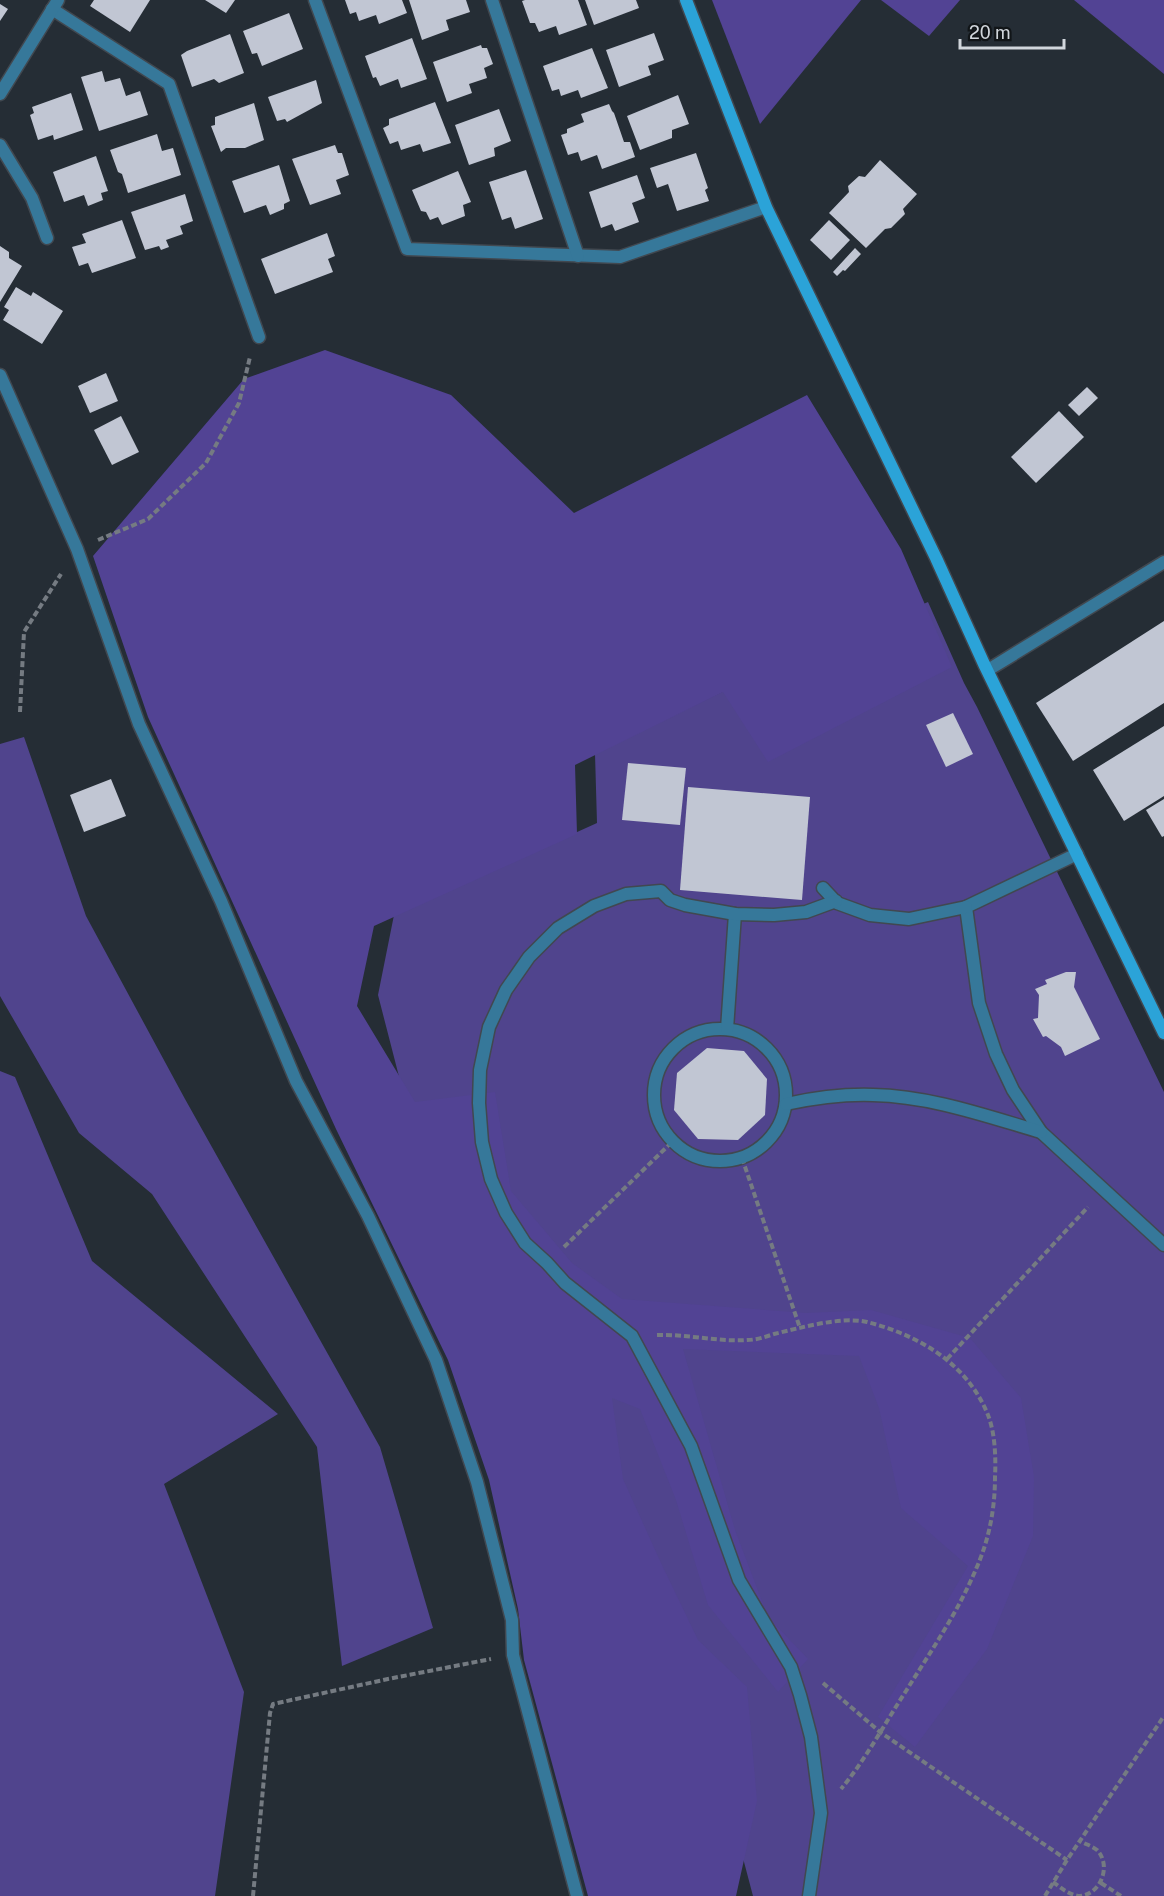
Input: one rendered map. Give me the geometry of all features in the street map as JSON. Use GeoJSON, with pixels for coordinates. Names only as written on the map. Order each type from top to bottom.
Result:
{"type":"FeatureCollection","features":[{"type":"Feature","properties":{"kind":"street"},"geometry":{"type":"LineString","coordinates":[[315,0],[407,249],[620,257],[766,207]]}},
{"type":"Feature","properties":{"kind":"street"},"geometry":{"type":"LineString","coordinates":[[492,0],[578,256]]}},
{"type":"Feature","properties":{"kind":"street"},"geometry":{"type":"LineString","coordinates":[[686,0],[766,207],[1164,1034]]}},
{"type":"Feature","properties":{"kind":"street"},"geometry":{"type":"LineString","coordinates":[[0,94],[55,4],[169,84],[259,337]]}},
{"type":"Feature","properties":{"kind":"street"},"geometry":{"type":"LineString","coordinates":[[0,146],[32,198],[47,238]]}},
{"type":"Feature","properties":{"kind":"street"},"geometry":{"type":"LineString","coordinates":[[0,375],[77,549],[139,724],[221,901],[296,1081],[368,1216],[436,1360],[480,1493],[512,1620],[513,1656],[577,1896]]}},
{"type":"Feature","properties":{"kind":"street"},"geometry":{"type":"LineString","coordinates":[[988,670],[1164,562]]}},
{"type":"Feature","properties":{"kind":"street"},"geometry":{"type":"LineString","coordinates":[[823,888],[836,902],[870,915],[909,919],[966,907],[1077,854]]}},
{"type":"Feature","properties":{"kind":"street"},"geometry":{"type":"LineString","coordinates":[[808,1896],[821,1813],[811,1737],[790,1667],[739,1580],[691,1446],[632,1336],[565,1283],[525,1243],[506,1213],[491,1179],[482,1142],[479,1103],[480,1070],[489,1027],[506,990],[529,957],[558,928],[594,906],[626,894],[662,891],[670,900],[735,914],[774,915],[806,912],[836,902]]}},
{"type":"Feature","properties":{"kind":"street"},"geometry":{"type":"LineString","coordinates":[[966,907],[979,1004],[996,1054],[1013,1090],[1041,1132],[1164,1245]]}},
{"type":"Feature","properties":{"kind":"street"},"geometry":{"type":"LineString","coordinates":[[727,1029],[735,914]]}},
{"type":"Feature","properties":{"kind":"street"},"geometry":{"type":"LineString","coordinates":[[727,1029],[748,1035],[767,1047],[780,1066],[787,1087],[786,1110],[777,1130],[762,1147],[742,1158],[720,1162],[699,1158],[680,1148],[665,1133],[656,1113],[653,1092],[658,1071],[669,1053],[685,1039],[705,1030],[727,1029]]}},
{"type":"Feature","properties":{"kind":"street"},"geometry":{"type":"LineString","coordinates":[[786,1104],[832,1097],[885,1096],[961,1109],[1041,1132]]}},
{"type":"Feature","properties":{"kind":"path"},"geometry":{"type":"LineString","coordinates":[[20,712],[24,632],[77,549],[148,519],[207,463],[239,403],[249,359],[259,337]]}},
{"type":"Feature","properties":{"kind":"path"},"geometry":{"type":"LineString","coordinates":[[547,1263],[673,1141]]}},
{"type":"Feature","properties":{"kind":"path"},"geometry":{"type":"LineString","coordinates":[[742,1158],[800,1328]]}},
{"type":"Feature","properties":{"kind":"path"},"geometry":{"type":"LineString","coordinates":[[947,1359],[1105,1189]]}},
{"type":"Feature","properties":{"kind":"path"},"geometry":{"type":"LineString","coordinates":[[632,1336],[674,1335],[749,1340],[830,1322],[864,1321],[909,1335],[947,1359],[972,1386],[988,1415],[996,1466],[995,1503],[976,1570],[951,1619],[880,1732],[845,1784],[821,1813]]}},
{"type":"Feature","properties":{"kind":"path"},"geometry":{"type":"LineString","coordinates":[[253,1896],[269,1725],[273,1704],[388,1679],[513,1656]]}},
{"type":"Feature","properties":{"kind":"path"},"geometry":{"type":"LineString","coordinates":[[790,1667],[821,1682],[880,1732],[1067,1860]]}},
{"type":"Feature","properties":{"kind":"path"},"geometry":{"type":"LineString","coordinates":[[1045,1896],[1164,1716]]}},
{"type":"Feature","properties":{"kind":"path"},"geometry":{"type":"LineString","coordinates":[[1053,1882],[1064,1891],[1080,1896],[1091,1894],[1101,1883],[1104,1863],[1098,1851],[1080,1841]]}},
{"type":"Feature","properties":{"kind":"path"},"geometry":{"type":"LineString","coordinates":[[1101,1883],[1121,1896]]}},
{"type":"Feature","properties":{"kind":"shaded area"},"geometry":{"type":"Polygon","coordinates":[[[712,0],[861,0],[760,124],[712,0]]]}},
{"type":"Feature","properties":{"kind":"shaded area"},"geometry":{"type":"Polygon","coordinates":[[[881,0],[960,0],[929,36],[881,0]]]}},
{"type":"Feature","properties":{"kind":"shaded area"},"geometry":{"type":"Polygon","coordinates":[[[1074,0],[1164,0],[1164,74],[1074,0]]]}},
{"type":"Feature","properties":{"kind":"shaded area"},"geometry":{"type":"Polygon","coordinates":[[[325,350],[451,395],[574,513],[807,395],[901,549],[952,667],[768,762],[723,692],[575,765],[577,834],[374,926],[357,1006],[415,1102],[495,1092],[511,1191],[572,1263],[622,1299],[806,1313],[871,1310],[970,1338],[1021,1398],[1034,1477],[1033,1536],[987,1649],[915,1747],[878,1717],[968,1566],[901,1508],[879,1408],[859,1356],[683,1349],[735,1530],[768,1617],[808,1659],[778,1692],[708,1605],[676,1500],[640,1409],[612,1398],[623,1479],[661,1563],[698,1640],[747,1687],[757,1801],[736,1896],[588,1896],[524,1660],[518,1609],[489,1480],[448,1360],[336,1129],[148,717],[93,556],[244,379],[325,350]]]}},
{"type":"Feature","properties":{"kind":"shaded area"},"geometry":{"type":"Polygon","coordinates":[[[928,602],[964,683],[1164,1092],[1164,1896],[753,1896],[710,1733],[420,1158],[378,995],[394,915],[597,823],[595,754],[732,687],[928,602]]]}},
{"type":"Feature","properties":{"kind":"shaded area"},"geometry":{"type":"Polygon","coordinates":[[[24,737],[86,916],[185,1099],[380,1447],[433,1628],[342,1666],[317,1447],[152,1194],[79,1133],[0,996],[0,744],[24,737]]]}},
{"type":"Feature","properties":{"kind":"shaded area"},"geometry":{"type":"Polygon","coordinates":[[[0,1071],[15,1077],[92,1261],[278,1414],[164,1484],[244,1692],[215,1896],[0,1896],[0,1071]]]}},
{"type":"Feature","properties":{"kind":"building"},"geometry":{"type":"Polygon","coordinates":[[[94,0],[150,0],[130,32],[90,6],[94,0]]]}},
{"type":"Feature","properties":{"kind":"building"},"geometry":{"type":"Polygon","coordinates":[[[205,0],[235,0],[226,13],[205,0]]]}},
{"type":"Feature","properties":{"kind":"building"},"geometry":{"type":"Polygon","coordinates":[[[345,0],[402,0],[407,13],[379,24],[376,15],[359,21],[356,12],[350,14],[345,0]]]}},
{"type":"Feature","properties":{"kind":"building"},"geometry":{"type":"Polygon","coordinates":[[[409,0],[466,0],[470,12],[446,20],[449,30],[422,40],[409,0]]]}},
{"type":"Feature","properties":{"kind":"building"},"geometry":{"type":"Polygon","coordinates":[[[578,0],[587,25],[559,35],[556,26],[539,32],[535,23],[530,23],[522,1],[578,0]]]}},
{"type":"Feature","properties":{"kind":"building"},"geometry":{"type":"Polygon","coordinates":[[[585,0],[636,0],[639,8],[594,25],[585,0]]]}},
{"type":"Feature","properties":{"kind":"building"},"geometry":{"type":"Polygon","coordinates":[[[0,4],[8,9],[0,21],[0,4]]]}},
{"type":"Feature","properties":{"kind":"building"},"geometry":{"type":"Polygon","coordinates":[[[289,13],[303,49],[262,66],[257,53],[252,54],[243,31],[289,13]]]}},
{"type":"Feature","properties":{"kind":"building"},"geometry":{"type":"Polygon","coordinates":[[[654,33],[664,60],[648,66],[651,75],[619,87],[606,50],[654,33]]]}},
{"type":"Feature","properties":{"kind":"building"},"geometry":{"type":"Polygon","coordinates":[[[230,34],[244,73],[219,83],[214,79],[192,87],[181,55],[230,34]]]}},
{"type":"Feature","properties":{"kind":"building"},"geometry":{"type":"Polygon","coordinates":[[[412,38],[427,79],[401,88],[398,79],[380,86],[376,77],[373,78],[365,56],[412,38]]]}},
{"type":"Feature","properties":{"kind":"building"},"geometry":{"type":"Polygon","coordinates":[[[481,45],[482,48],[487,48],[493,64],[484,68],[487,78],[469,84],[472,93],[447,102],[433,62],[481,45]]]}},
{"type":"Feature","properties":{"kind":"building"},"geometry":{"type":"Polygon","coordinates":[[[592,48],[608,88],[581,98],[578,90],[561,96],[559,89],[552,91],[543,66],[592,48]]]}},
{"type":"Feature","properties":{"kind":"building"},"geometry":{"type":"Polygon","coordinates":[[[102,71],[105,82],[120,78],[126,96],[140,91],[148,115],[99,131],[81,77],[102,71]]]}},
{"type":"Feature","properties":{"kind":"building"},"geometry":{"type":"Polygon","coordinates":[[[316,80],[322,103],[287,122],[285,119],[277,121],[268,97],[316,80]]]}},
{"type":"Feature","properties":{"kind":"building"},"geometry":{"type":"Polygon","coordinates":[[[71,93],[83,130],[54,140],[53,135],[38,140],[30,115],[34,113],[32,107],[71,93]]]}},
{"type":"Feature","properties":{"kind":"building"},"geometry":{"type":"Polygon","coordinates":[[[678,95],[689,124],[672,130],[672,138],[640,150],[627,116],[678,95]]]}},
{"type":"Feature","properties":{"kind":"building"},"geometry":{"type":"Polygon","coordinates":[[[435,102],[451,143],[423,152],[420,144],[401,150],[398,141],[390,144],[383,128],[389,125],[389,119],[435,102]]]}},
{"type":"Feature","properties":{"kind":"building"},"geometry":{"type":"Polygon","coordinates":[[[254,103],[264,140],[245,148],[226,148],[221,152],[211,126],[215,125],[215,117],[254,103]]]}},
{"type":"Feature","properties":{"kind":"building"},"geometry":{"type":"Polygon","coordinates":[[[609,104],[624,142],[630,142],[635,157],[602,169],[597,155],[581,161],[578,152],[568,155],[561,135],[567,133],[567,129],[584,122],[581,114],[609,104]]]}},
{"type":"Feature","properties":{"kind":"building"},"geometry":{"type":"Polygon","coordinates":[[[499,109],[511,141],[494,148],[495,156],[469,165],[455,125],[499,109]]]}},
{"type":"Feature","properties":{"kind":"building"},"geometry":{"type":"Polygon","coordinates":[[[157,134],[162,151],[173,148],[181,175],[128,193],[122,174],[118,172],[110,150],[157,134]]]}},
{"type":"Feature","properties":{"kind":"building"},"geometry":{"type":"Polygon","coordinates":[[[335,145],[338,153],[342,153],[349,175],[336,180],[341,194],[310,205],[292,159],[335,145]]]}},
{"type":"Feature","properties":{"kind":"building"},"geometry":{"type":"Polygon","coordinates":[[[696,153],[708,188],[705,190],[709,201],[677,211],[668,184],[657,188],[650,168],[696,153]]]}},
{"type":"Feature","properties":{"kind":"building"},"geometry":{"type":"Polygon","coordinates":[[[96,156],[108,191],[101,193],[103,200],[88,206],[84,195],[64,202],[53,172],[96,156]]]}},
{"type":"Feature","properties":{"kind":"building"},"geometry":{"type":"Polygon","coordinates":[[[880,160],[917,194],[903,209],[905,214],[891,228],[885,229],[866,248],[829,213],[849,192],[848,186],[859,176],[865,177],[880,160]]]}},
{"type":"Feature","properties":{"kind":"building"},"geometry":{"type":"Polygon","coordinates":[[[279,165],[290,201],[284,204],[284,209],[270,215],[266,205],[244,213],[232,181],[279,165]]]}},
{"type":"Feature","properties":{"kind":"building"},"geometry":{"type":"Polygon","coordinates":[[[526,170],[543,219],[515,229],[511,217],[502,220],[489,182],[526,170]]]}},
{"type":"Feature","properties":{"kind":"building"},"geometry":{"type":"Polygon","coordinates":[[[458,171],[471,202],[463,205],[465,216],[442,225],[438,217],[430,220],[426,212],[421,211],[412,190],[458,171]]]}},
{"type":"Feature","properties":{"kind":"building"},"geometry":{"type":"Polygon","coordinates":[[[637,175],[645,198],[632,203],[639,222],[615,231],[612,224],[601,228],[589,192],[637,175]]]}},
{"type":"Feature","properties":{"kind":"building"},"geometry":{"type":"Polygon","coordinates":[[[185,194],[193,221],[180,226],[183,234],[166,240],[169,247],[161,250],[159,246],[145,250],[131,212],[185,194]]]}},
{"type":"Feature","properties":{"kind":"building"},"geometry":{"type":"Polygon","coordinates":[[[122,220],[136,258],[92,273],[88,263],[79,266],[72,247],[86,243],[82,234],[122,220]]]}},
{"type":"Feature","properties":{"kind":"building"},"geometry":{"type":"Polygon","coordinates":[[[829,220],[850,240],[831,260],[810,240],[829,220]]]}},
{"type":"Feature","properties":{"kind":"building"},"geometry":{"type":"Polygon","coordinates":[[[327,233],[335,256],[328,259],[333,272],[275,294],[261,259],[327,233]]]}},
{"type":"Feature","properties":{"kind":"building"},"geometry":{"type":"Polygon","coordinates":[[[0,246],[9,252],[9,258],[22,266],[0,302],[0,246]]]}},
{"type":"Feature","properties":{"kind":"building"},"geometry":{"type":"Polygon","coordinates":[[[855,248],[861,254],[837,276],[833,272],[855,248]]]}},
{"type":"Feature","properties":{"kind":"building"},"geometry":{"type":"Polygon","coordinates":[[[16,287],[31,296],[33,292],[63,311],[42,344],[3,320],[9,310],[4,307],[16,287]]]}},
{"type":"Feature","properties":{"kind":"building"},"geometry":{"type":"Polygon","coordinates":[[[106,373],[118,401],[90,413],[78,386],[106,373]]]}},
{"type":"Feature","properties":{"kind":"building"},"geometry":{"type":"Polygon","coordinates":[[[1087,387],[1098,398],[1079,416],[1068,405],[1087,387]]]}},
{"type":"Feature","properties":{"kind":"building"},"geometry":{"type":"Polygon","coordinates":[[[1059,411],[1084,437],[1036,483],[1011,457],[1059,411]]]}},
{"type":"Feature","properties":{"kind":"building"},"geometry":{"type":"Polygon","coordinates":[[[121,416],[139,452],[112,465],[94,430],[121,416]]]}},
{"type":"Feature","properties":{"kind":"building"},"geometry":{"type":"Polygon","coordinates":[[[1164,621],[1164,703],[1073,761],[1036,703],[1164,621]]]}},
{"type":"Feature","properties":{"kind":"building"},"geometry":{"type":"Polygon","coordinates":[[[953,713],[973,754],[946,767],[926,725],[953,713]]]}},
{"type":"Feature","properties":{"kind":"building"},"geometry":{"type":"Polygon","coordinates":[[[1164,726],[1164,796],[1124,821],[1093,770],[1164,726]]]}},
{"type":"Feature","properties":{"kind":"building"},"geometry":{"type":"Polygon","coordinates":[[[628,763],[686,768],[680,825],[622,820],[628,763]]]}},
{"type":"Feature","properties":{"kind":"building"},"geometry":{"type":"Polygon","coordinates":[[[111,779],[126,816],[84,832],[70,795],[111,779]]]}},
{"type":"Feature","properties":{"kind":"building"},"geometry":{"type":"Polygon","coordinates":[[[688,787],[810,797],[802,900],[680,890],[688,787]]]}},
{"type":"Feature","properties":{"kind":"building"},"geometry":{"type":"Polygon","coordinates":[[[1164,799],[1164,836],[1162,837],[1146,810],[1164,799]]]}},
{"type":"Feature","properties":{"kind":"building"},"geometry":{"type":"Polygon","coordinates":[[[1066,972],[1076,972],[1074,987],[1100,1039],[1065,1056],[1061,1047],[1046,1036],[1043,1037],[1033,1019],[1038,1018],[1039,995],[1035,989],[1047,984],[1045,980],[1066,972]]]}},
{"type":"Feature","properties":{"kind":"building"},"geometry":{"type":"Polygon","coordinates":[[[707,1048],[744,1051],[767,1079],[765,1115],[738,1140],[698,1139],[674,1110],[677,1073],[707,1048]]]}}]}
